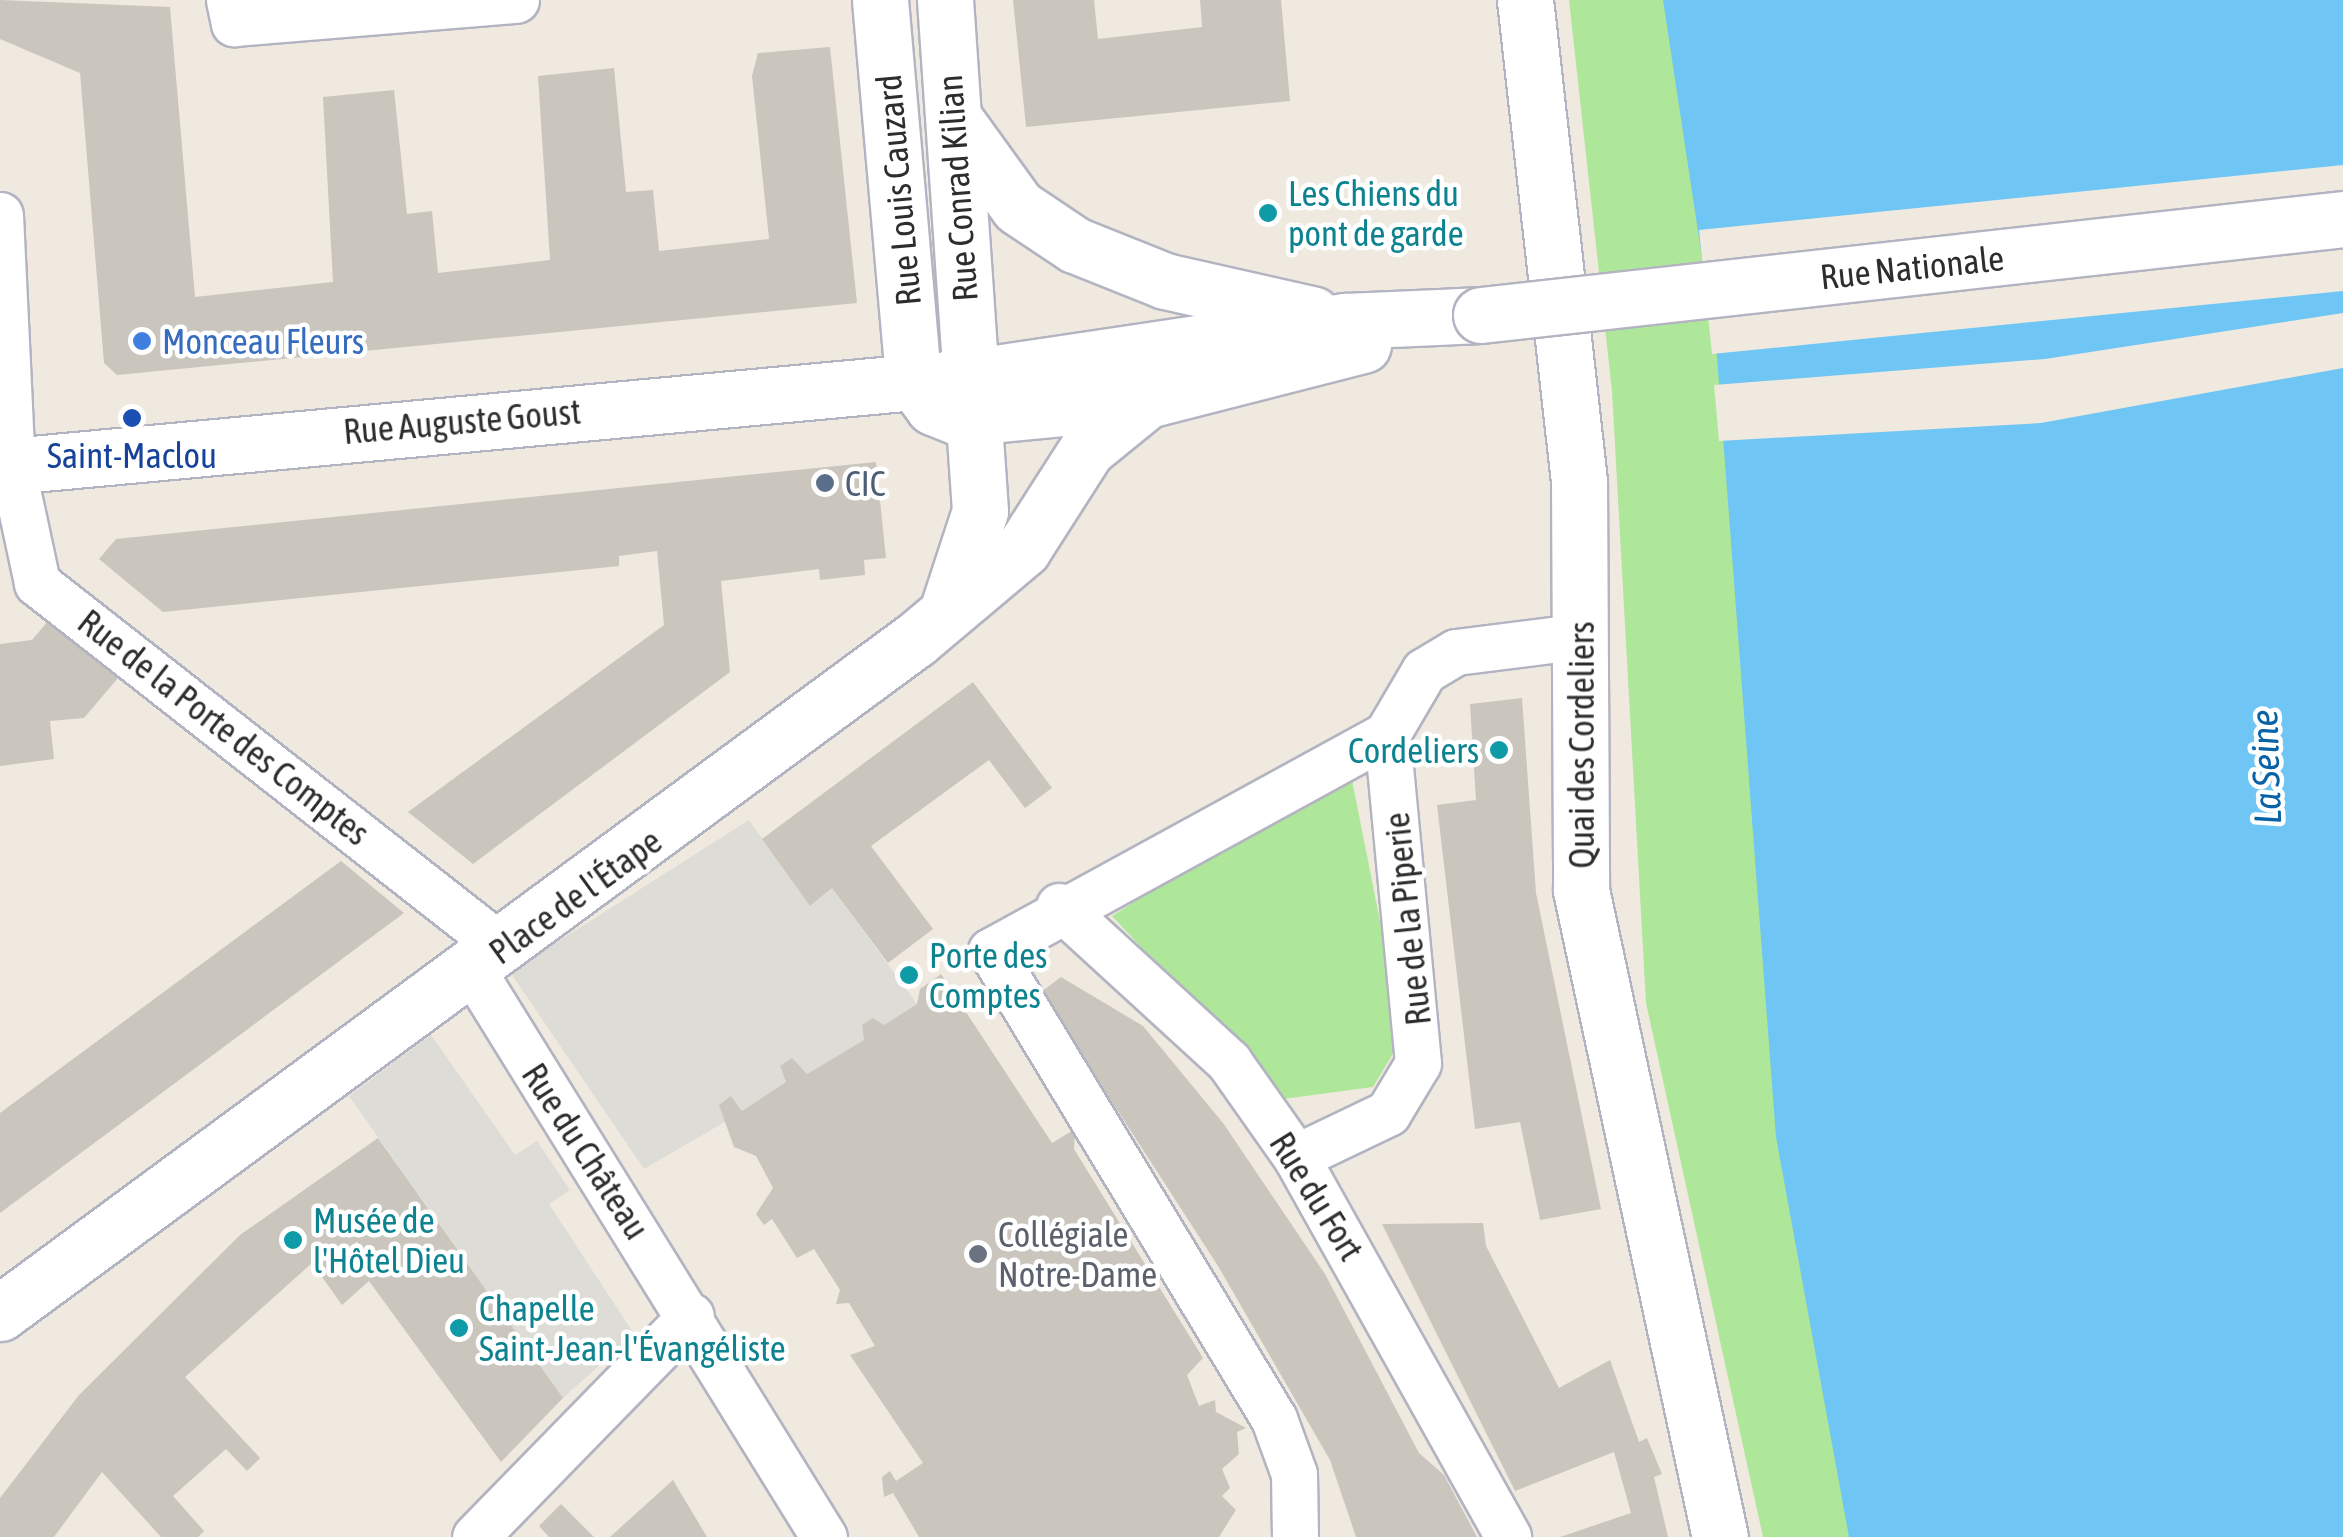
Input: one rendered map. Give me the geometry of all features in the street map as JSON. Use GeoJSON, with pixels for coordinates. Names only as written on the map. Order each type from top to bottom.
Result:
{"type":"FeatureCollection","features":[{"type":"Feature","properties":{"kind":"main road","name":"Rue Louis Cauzard"},"geometry":{"type":"LineString","coordinates":[[880,0],[913,380]]}},
{"type":"Feature","properties":{"kind":"main road","name":"Rue Conrad Kilian"},"geometry":{"type":"LineString","coordinates":[[945,0],[971,397]]}},
{"type":"Feature","properties":{"kind":"main road","name":"Quai des Cordeliers"},"geometry":{"type":"LineString","coordinates":[[1526,0],[1580,482],[1580,890],[1720,1537]]}},
{"type":"Feature","properties":{"kind":"main road"},"geometry":{"type":"LineString","coordinates":[[953,116],[1002,190],[1075,244],[1166,281],[1345,320],[1418,322]]}},
{"type":"Feature","properties":{"kind":"main road","name":"Rue Nationale"},"geometry":{"type":"LineString","coordinates":[[1418,322],[2343,219]]}},
{"type":"Feature","properties":{"kind":"main road"},"geometry":{"type":"LineString","coordinates":[[913,380],[933,407],[1345,320]]}},
{"type":"Feature","properties":{"kind":"main road"},"geometry":{"type":"LineString","coordinates":[[971,397],[1147,400],[1327,360],[1418,322]]}},
{"type":"Feature","properties":{"kind":"main road","name":"Rue Auguste Goust"},"geometry":{"type":"LineString","coordinates":[[6,466],[913,380]]}},
{"type":"Feature","properties":{"kind":"main road"},"geometry":{"type":"LineString","coordinates":[[943,618],[978,532],[971,397]]}},
{"type":"Feature","properties":{"kind":"main road","name":"Place de l'Étape"},"geometry":{"type":"LineString","coordinates":[[0,1313],[488,960],[943,618],[1023,549],[1087,449],[1147,400]]}},
{"type":"Feature","properties":{"kind":"street"},"geometry":{"type":"LineString","coordinates":[[229,0],[234,22],[516,0]]}},
{"type":"Feature","properties":{"kind":"street","name":"Rue de la Porte des Comptes"},"geometry":{"type":"LineString","coordinates":[[0,215],[6,466],[18,585],[488,960]]}},
{"type":"Feature","properties":{"kind":"street"},"geometry":{"type":"LineString","coordinates":[[1295,1537],[1294,1474],[1274,1419],[991,950],[1059,906],[1388,734],[1424,671],[1456,652],[1583,636]]}},
{"type":"Feature","properties":{"kind":"street","name":"Rue de la Piperie"},"geometry":{"type":"LineString","coordinates":[[1296,1157],[1388,1113],[1418,1063],[1422,1025],[1388,734]]}},
{"type":"Feature","properties":{"kind":"street","name":"Rue du Fort"},"geometry":{"type":"LineString","coordinates":[[1059,906],[1229,1062],[1296,1157],[1508,1537]]}},
{"type":"Feature","properties":{"kind":"street","name":"Rue du Château"},"geometry":{"type":"LineString","coordinates":[[488,960],[691,1316],[824,1537]]}},
{"type":"Feature","properties":{"kind":"street"},"geometry":{"type":"LineString","coordinates":[[475,1537],[691,1316]]}},
{"type":"Feature","properties":{"kind":"green space"},"geometry":{"type":"Polygon","coordinates":[[[1569,0],[1664,0],[1710,70],[1859,1537],[1763,1537],[1646,1003],[1612,391],[1569,0]]]}},
{"type":"Feature","properties":{"kind":"green space"},"geometry":{"type":"Polygon","coordinates":[[[1349,765],[1403,1037],[1373,1087],[1283,1099],[1112,916],[1349,765]]]}},
{"type":"Feature","properties":{"kind":"shaded area"},"geometry":{"type":"Polygon","coordinates":[[[749,820],[810,906],[832,888],[917,1004],[884,1025],[872,1018],[864,1040],[807,1074],[792,1059],[780,1067],[786,1082],[742,1111],[731,1096],[720,1105],[728,1120],[644,1169],[510,972],[749,820]]]}},
{"type":"Feature","properties":{"kind":"shaded area"},"geometry":{"type":"Polygon","coordinates":[[[431,1035],[515,1155],[537,1141],[570,1190],[549,1204],[634,1334],[563,1398],[349,1096],[431,1035]]]}},
{"type":"Feature","properties":{"kind":"water","name":"La Seine"},"geometry":{"type":"Polygon","coordinates":[[[1663,0],[2343,0],[2343,1537],[1849,1537],[1776,1137],[1717,357],[1663,0]]]}},
{"type":"Feature","properties":{"kind":"pier"},"geometry":{"type":"Polygon","coordinates":[[[2343,165],[2343,291],[1712,354],[1699,230],[2343,165]]]}},
{"type":"Feature","properties":{"kind":"pier"},"geometry":{"type":"Polygon","coordinates":[[[2343,313],[2343,368],[2041,423],[1719,441],[1714,385],[2045,359],[2343,313]]]}},
{"type":"Feature","properties":{"kind":"building"},"geometry":{"type":"Polygon","coordinates":[[[0,0],[170,7],[195,297],[333,282],[323,97],[394,90],[407,214],[432,211],[438,273],[550,260],[538,76],[614,68],[626,192],[653,190],[659,251],[769,239],[752,76],[758,53],[830,47],[857,303],[117,375],[104,363],[80,73],[0,39],[0,0]]]}},
{"type":"Feature","properties":{"kind":"building"},"geometry":{"type":"Polygon","coordinates":[[[1013,0],[1094,0],[1098,39],[1202,27],[1200,0],[1281,0],[1290,101],[1026,127],[1013,0]]]}},
{"type":"Feature","properties":{"kind":"building"},"geometry":{"type":"Polygon","coordinates":[[[876,462],[886,558],[864,560],[865,575],[820,580],[819,569],[721,581],[730,672],[473,864],[408,812],[664,625],[657,551],[619,556],[619,566],[163,612],[99,559],[116,539],[876,462]]]}},
{"type":"Feature","properties":{"kind":"building"},"geometry":{"type":"Polygon","coordinates":[[[49,620],[118,678],[84,718],[50,721],[54,759],[0,766],[0,644],[32,640],[49,620]]]}},
{"type":"Feature","properties":{"kind":"building"},"geometry":{"type":"Polygon","coordinates":[[[973,682],[1052,788],[1025,808],[989,760],[871,846],[933,929],[888,963],[832,888],[810,906],[762,839],[973,682]]]}},
{"type":"Feature","properties":{"kind":"building"},"geometry":{"type":"Polygon","coordinates":[[[1522,698],[1536,893],[1601,1209],[1540,1220],[1520,1122],[1475,1129],[1437,805],[1476,800],[1470,704],[1522,698]]]}},
{"type":"Feature","properties":{"kind":"building"},"geometry":{"type":"Polygon","coordinates":[[[341,861],[404,913],[0,1213],[0,1113],[341,861]]]}},
{"type":"Feature","properties":{"kind":"building","name":"Collégiale Notre-Dame"},"geometry":{"type":"Polygon","coordinates":[[[941,974],[1052,1143],[1075,1129],[1074,1149],[1203,1358],[1187,1375],[1199,1406],[1215,1400],[1216,1412],[1246,1428],[1237,1432],[1239,1454],[1222,1469],[1230,1488],[1222,1496],[1236,1510],[1219,1537],[919,1537],[893,1493],[884,1497],[882,1477],[890,1471],[896,1481],[923,1463],[850,1355],[875,1346],[849,1303],[836,1304],[840,1290],[814,1249],[797,1258],[772,1219],[764,1225],[756,1214],[773,1188],[756,1156],[734,1147],[719,1105],[731,1096],[742,1111],[786,1082],[780,1066],[792,1058],[807,1074],[864,1040],[862,1025],[873,1018],[884,1025],[917,1004],[920,989],[941,974]]]}},
{"type":"Feature","properties":{"kind":"building"},"geometry":{"type":"Polygon","coordinates":[[[1061,977],[1143,1026],[1223,1123],[1325,1274],[1419,1453],[1444,1475],[1477,1537],[1356,1537],[1330,1460],[1218,1266],[1041,992],[1061,977]]]}},
{"type":"Feature","properties":{"kind":"building"},"geometry":{"type":"Polygon","coordinates":[[[378,1138],[563,1398],[501,1462],[369,1281],[342,1305],[312,1263],[185,1377],[260,1458],[247,1471],[226,1449],[173,1496],[204,1531],[198,1537],[161,1537],[102,1472],[54,1537],[0,1537],[0,1498],[79,1395],[240,1235],[378,1138]]]}},
{"type":"Feature","properties":{"kind":"building"},"geometry":{"type":"Polygon","coordinates":[[[1483,1223],[1486,1246],[1559,1388],[1610,1360],[1639,1442],[1647,1438],[1662,1474],[1654,1477],[1668,1537],[1560,1537],[1631,1513],[1614,1452],[1515,1491],[1382,1224],[1483,1223]]]}},
{"type":"Feature","properties":{"kind":"building"},"geometry":{"type":"Polygon","coordinates":[[[673,1480],[707,1537],[610,1537],[673,1480]]]}},
{"type":"Feature","properties":{"kind":"building"},"geometry":{"type":"Polygon","coordinates":[[[561,1504],[594,1537],[549,1537],[539,1526],[561,1504]]]}},
{"type":"Feature","properties":{"kind":"place","name":"Les Chiens du pont de garde"},"geometry":{"type":"Point","coordinates":[1268,213]}},
{"type":"Feature","properties":{"kind":"place","name":"Monceau Fleurs"},"geometry":{"type":"Point","coordinates":[142,341]}},
{"type":"Feature","properties":{"kind":"place","name":"Saint-Maclou"},"geometry":{"type":"Point","coordinates":[132,418]}},
{"type":"Feature","properties":{"kind":"place","name":"CIC"},"geometry":{"type":"Point","coordinates":[825,483]}},
{"type":"Feature","properties":{"kind":"place","name":"Cordeliers"},"geometry":{"type":"Point","coordinates":[1499,750]}},
{"type":"Feature","properties":{"kind":"place","name":"Porte des Comptes"},"geometry":{"type":"Point","coordinates":[909,975]}},
{"type":"Feature","properties":{"kind":"place","name":"Musée de l'Hôtel Dieu"},"geometry":{"type":"Point","coordinates":[293,1240]}},
{"type":"Feature","properties":{"kind":"place","name":"Collégiale Notre-Dame"},"geometry":{"type":"Point","coordinates":[978,1254]}},
{"type":"Feature","properties":{"kind":"place","name":"Chapelle Saint-Jean-l'Évangéliste"},"geometry":{"type":"Point","coordinates":[459,1328]}}]}
